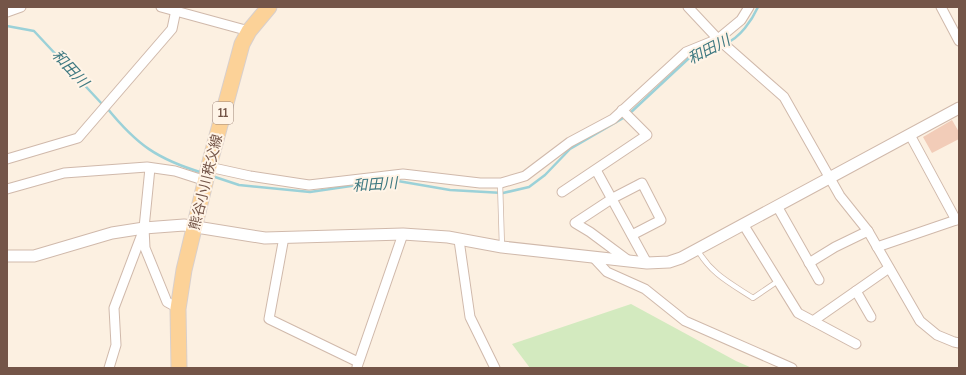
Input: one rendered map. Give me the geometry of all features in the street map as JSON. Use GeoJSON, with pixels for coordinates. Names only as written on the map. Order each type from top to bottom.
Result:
{"type":"FeatureCollection","features":[{"type":"Feature","properties":{"kind":"main road","name":"熊谷小川秩父線"},"geometry":{"type":"LineString","coordinates":[[179,368],[178,308],[184,270],[207,174],[242,44],[249,31],[269,7]]}},
{"type":"Feature","properties":{"kind":"street"},"geometry":{"type":"LineString","coordinates":[[7,12],[21,7]]}},
{"type":"Feature","properties":{"kind":"street"},"geometry":{"type":"LineString","coordinates":[[161,7],[180,9],[249,31]]}},
{"type":"Feature","properties":{"kind":"street"},"geometry":{"type":"LineString","coordinates":[[688,7],[718,39],[784,97],[840,196],[868,231],[920,321],[937,335],[959,343]]}},
{"type":"Feature","properties":{"kind":"street"},"geometry":{"type":"LineString","coordinates":[[7,189],[64,173],[150,168],[207,174],[250,176],[309,186],[403,174],[480,184],[500,183],[525,176],[570,142],[613,119],[686,52],[718,39],[741,20],[749,7]]}},
{"type":"Feature","properties":{"kind":"street"},"geometry":{"type":"LineString","coordinates":[[941,7],[959,41]]}},
{"type":"Feature","properties":{"kind":"street"},"geometry":{"type":"LineString","coordinates":[[7,159],[78,138],[172,29],[180,9]]}},
{"type":"Feature","properties":{"kind":"street"},"geometry":{"type":"LineString","coordinates":[[7,256],[34,256],[112,233],[144,228],[195,226],[250,237],[284,238],[403,234],[448,237],[502,247],[647,263],[669,262],[697,249],[829,176],[910,135],[959,108]]}},
{"type":"Feature","properties":{"kind":"street"},"geometry":{"type":"LineString","coordinates":[[562,192],[647,135],[622,110]]}},
{"type":"Feature","properties":{"kind":"street"},"geometry":{"type":"LineString","coordinates":[[877,247],[958,219],[910,135]]}},
{"type":"Feature","properties":{"kind":"street"},"geometry":{"type":"LineString","coordinates":[[150,168],[144,228],[145,248],[167,302],[178,308]]}},
{"type":"Feature","properties":{"kind":"street"},"geometry":{"type":"LineString","coordinates":[[596,170],[613,198],[647,263]]}},
{"type":"Feature","properties":{"kind":"street"},"geometry":{"type":"LineString","coordinates":[[629,261],[590,232],[575,223],[613,198],[642,183],[661,220],[632,235]]}},
{"type":"Feature","properties":{"kind":"street"},"geometry":{"type":"LineString","coordinates":[[777,206],[819,280]]}},
{"type":"Feature","properties":{"kind":"street"},"geometry":{"type":"LineString","coordinates":[[743,224],[798,313],[856,344]]}},
{"type":"Feature","properties":{"kind":"street"},"geometry":{"type":"LineString","coordinates":[[109,368],[116,344],[114,308],[144,228]]}},
{"type":"Feature","properties":{"kind":"street"},"geometry":{"type":"LineString","coordinates":[[810,263],[834,247],[868,231]]}},
{"type":"Feature","properties":{"kind":"street"},"geometry":{"type":"LineString","coordinates":[[284,238],[269,319],[357,365],[403,234]]}},
{"type":"Feature","properties":{"kind":"street"},"geometry":{"type":"LineString","coordinates":[[459,240],[470,317],[495,368]]}},
{"type":"Feature","properties":{"kind":"street"},"geometry":{"type":"LineString","coordinates":[[593,257],[607,272],[645,289],[685,321],[792,368]]}},
{"type":"Feature","properties":{"kind":"street"},"geometry":{"type":"LineString","coordinates":[[813,321],[889,268]]}},
{"type":"Feature","properties":{"kind":"street"},"geometry":{"type":"LineString","coordinates":[[856,291],[871,317]]}},
{"type":"Feature","properties":{"kind":"lane"},"geometry":{"type":"LineString","coordinates":[[500,183],[502,247]]}},
{"type":"Feature","properties":{"kind":"lane"},"geometry":{"type":"LineString","coordinates":[[697,249],[705,262],[718,276],[753,298],[778,281]]}},
{"type":"Feature","properties":{"kind":"green space"},"geometry":{"type":"Polygon","coordinates":[[[631,304],[736,361],[752,368],[530,368],[512,344],[631,304]]]}},
{"type":"Feature","properties":{"kind":"building"},"geometry":{"type":"Polygon","coordinates":[[[952,120],[959,132],[959,139],[932,153],[923,137],[952,120]]]}},
{"type":"Feature","properties":{"kind":"waterway","name":"和田川"},"geometry":{"type":"LineString","coordinates":[[726,43],[741,33],[758,7]]}},
{"type":"Feature","properties":{"kind":"waterway","name":"和田川"},"geometry":{"type":"LineString","coordinates":[[7,26],[34,31],[103,105]]}},
{"type":"Feature","properties":{"kind":"waterway","name":"和田川"},"geometry":{"type":"LineString","coordinates":[[629,114],[688,59],[721,45]]}},
{"type":"Feature","properties":{"kind":"waterway","name":"和田川"},"geometry":{"type":"LineString","coordinates":[[107,108],[128,132],[149,149],[173,162],[203,173]]}},
{"type":"Feature","properties":{"kind":"waterway","name":"和田川"},"geometry":{"type":"LineString","coordinates":[[212,176],[239,185],[310,192],[392,180],[450,190],[503,193],[529,187],[545,175],[570,149],[625,117]]}}]}
